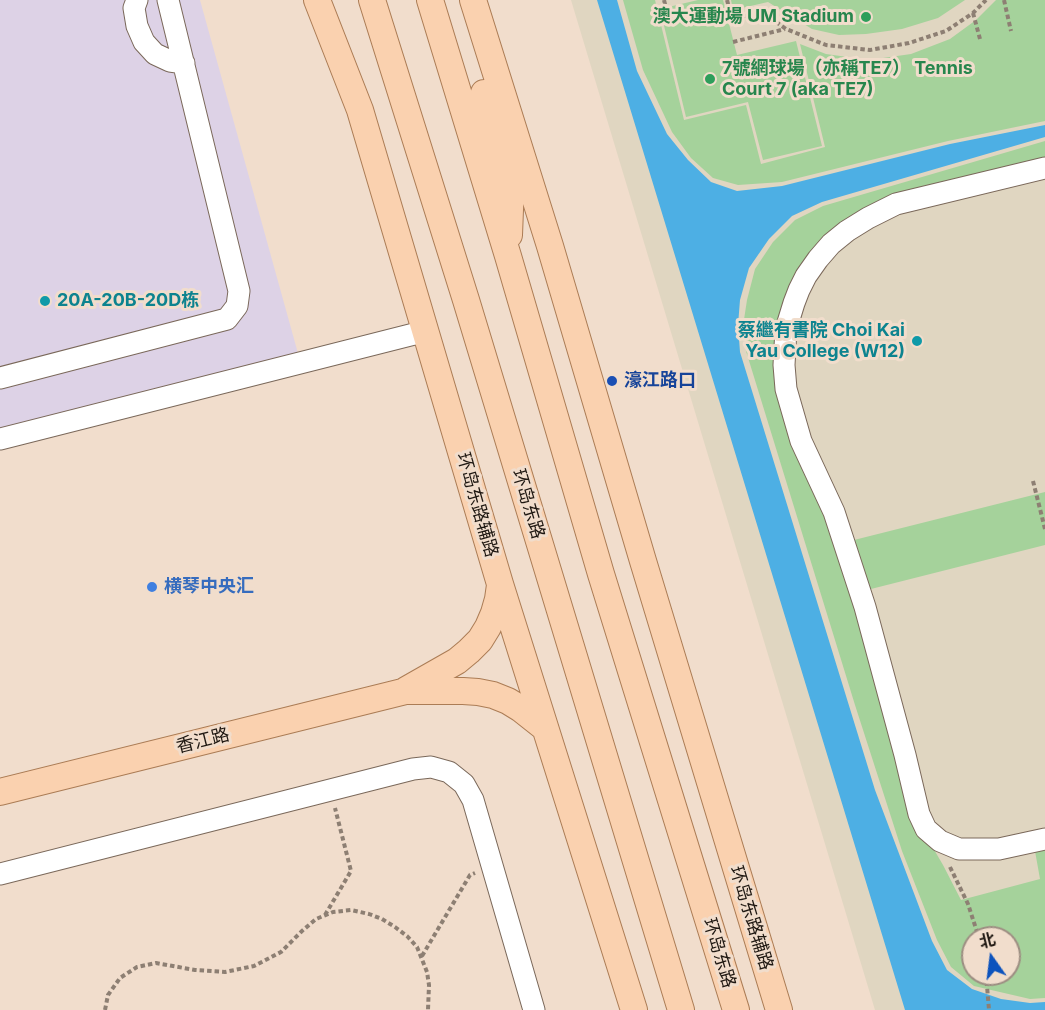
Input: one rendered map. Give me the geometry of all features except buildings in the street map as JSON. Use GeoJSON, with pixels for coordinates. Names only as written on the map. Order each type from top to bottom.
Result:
{"type":"FeatureCollection","features":[{"type":"Feature","properties":{"kind":"main road","name":"环岛东路辅路"},"geometry":{"type":"LineString","coordinates":[[317,0],[360,110],[500,584],[634,1010]]}},
{"type":"Feature","properties":{"kind":"main road"},"geometry":{"type":"LineString","coordinates":[[336,0],[360,110]]}},
{"type":"Feature","properties":{"kind":"main road","name":"环岛东路"},"geometry":{"type":"LineString","coordinates":[[372,0],[466,300],[681,1010]]}},
{"type":"Feature","properties":{"kind":"main road","name":"环岛东路"},"geometry":{"type":"LineString","coordinates":[[430,0],[601,574],[736,1010]]}},
{"type":"Feature","properties":{"kind":"main road","name":"环岛东路辅路"},"geometry":{"type":"LineString","coordinates":[[471,0],[550,246],[779,1010]]}},
{"type":"Feature","properties":{"kind":"main road"},"geometry":{"type":"LineString","coordinates":[[471,0],[477,70],[511,184],[508,256]]}},
{"type":"Feature","properties":{"kind":"main road"},"geometry":{"type":"LineString","coordinates":[[406,691],[458,661],[480,640],[494,613],[500,584]]}},
{"type":"Feature","properties":{"kind":"main road"},"geometry":{"type":"LineString","coordinates":[[406,691],[463,691],[493,695],[521,709],[545,729]]}},
{"type":"Feature","properties":{"kind":"main road","name":"香江路"},"geometry":{"type":"LineString","coordinates":[[0,792],[406,691]]}},
{"type":"Feature","properties":{"kind":"street"},"geometry":{"type":"LineString","coordinates":[[137,0],[134,8],[137,26],[144,42],[155,54],[170,61],[184,63]]}},
{"type":"Feature","properties":{"kind":"street"},"geometry":{"type":"LineString","coordinates":[[0,378],[227,320],[237,306],[239,291],[168,0]]}},
{"type":"Feature","properties":{"kind":"street"},"geometry":{"type":"LineString","coordinates":[[1045,168],[896,204],[847,231],[831,244],[806,276],[786,329],[784,365],[786,389],[801,441],[834,512],[858,587],[919,814],[926,829],[940,842],[959,849],[999,849],[1045,839]]}},
{"type":"Feature","properties":{"kind":"street"},"geometry":{"type":"LineString","coordinates":[[0,440],[426,332]]}},
{"type":"Feature","properties":{"kind":"street"},"geometry":{"type":"LineString","coordinates":[[0,874],[413,769],[431,767],[450,772],[464,784],[473,800],[534,1010]]}},
{"type":"Feature","properties":{"kind":"path"},"geometry":{"type":"LineString","coordinates":[[664,0],[666,8]]}},
{"type":"Feature","properties":{"kind":"path"},"geometry":{"type":"LineString","coordinates":[[727,0],[732,19],[762,12],[786,29],[826,45],[870,50],[909,43],[946,31],[974,13],[986,0]]}},
{"type":"Feature","properties":{"kind":"path"},"geometry":{"type":"LineString","coordinates":[[1004,0],[1011,31]]}},
{"type":"Feature","properties":{"kind":"path"},"geometry":{"type":"LineString","coordinates":[[974,13],[980,39]]}},
{"type":"Feature","properties":{"kind":"path"},"geometry":{"type":"LineString","coordinates":[[733,42],[786,29]]}},
{"type":"Feature","properties":{"kind":"path"},"geometry":{"type":"LineString","coordinates":[[1033,481],[1045,529]]}},
{"type":"Feature","properties":{"kind":"path"},"geometry":{"type":"LineString","coordinates":[[324,916],[351,871],[331,790]]}},
{"type":"Feature","properties":{"kind":"path"},"geometry":{"type":"LineString","coordinates":[[948,863],[968,904],[975,926]]}},
{"type":"Feature","properties":{"kind":"path"},"geometry":{"type":"LineString","coordinates":[[422,956],[470,875],[493,869]]}},
{"type":"Feature","properties":{"kind":"path"},"geometry":{"type":"LineString","coordinates":[[105,1010],[108,995],[120,978],[136,967],[156,963],[195,970],[225,972],[254,966],[281,952],[316,919],[333,912],[351,910],[382,919],[407,936],[417,947],[427,972],[428,1010]]}},
{"type":"Feature","properties":{"kind":"path"},"geometry":{"type":"LineString","coordinates":[[987,986],[989,1010]]}},
{"type":"Feature","properties":{"kind":"shaded area"},"geometry":{"type":"Polygon","coordinates":[[[0,0],[200,0],[299,357],[0,429],[0,0]]]}},
{"type":"Feature","properties":{"kind":"shaded area"},"geometry":{"type":"Polygon","coordinates":[[[571,0],[1045,0],[1045,1010],[875,1010],[571,0]]]}},
{"type":"Feature","properties":{"kind":"green space"},"geometry":{"type":"Polygon","coordinates":[[[623,0],[655,0],[684,120],[746,105],[761,164],[825,147],[800,44],[826,54],[869,60],[911,54],[950,39],[976,20],[996,0],[1045,0],[1045,121],[948,141],[782,182],[738,185],[713,178],[691,158],[672,132],[643,70],[623,0]]]}},
{"type":"Feature","properties":{"kind":"green space"},"geometry":{"type":"Polygon","coordinates":[[[698,0],[723,0],[737,55],[796,41],[822,146],[763,160],[748,102],[686,117],[660,9],[698,0]]]}},
{"type":"Feature","properties":{"kind":"green space","name":"澳大運動場 UM Stadium"},"geometry":{"type":"Polygon","coordinates":[[[731,0],[965,0],[938,18],[902,29],[839,35],[812,29],[768,2],[733,10],[731,0]]]}},
{"type":"Feature","properties":{"kind":"green space"},"geometry":{"type":"Polygon","coordinates":[[[1045,141],[1045,163],[827,239],[778,329],[835,541],[922,829],[961,900],[1040,879],[1035,851],[1045,848],[1045,998],[1030,999],[974,986],[1021,986],[1021,926],[961,926],[961,975],[951,967],[937,940],[902,851],[855,705],[746,351],[743,326],[755,269],[773,242],[795,220],[823,206],[1045,141]]]}},
{"type":"Feature","properties":{"kind":"green space"},"geometry":{"type":"Polygon","coordinates":[[[1045,492],[1045,545],[867,590],[854,540],[1045,492]]]}},
{"type":"Feature","properties":{"kind":"water"},"geometry":{"type":"Polygon","coordinates":[[[597,0],[617,0],[637,71],[667,134],[688,160],[711,182],[737,191],[782,186],[950,144],[1045,125],[1045,137],[822,202],[792,216],[769,239],[749,268],[740,300],[738,325],[740,352],[875,790],[932,941],[947,970],[961,981],[961,986],[968,986],[1001,999],[1030,1003],[1045,1002],[1045,1010],[905,1010],[597,0]]]}},
{"type":"Feature","properties":{"kind":"place","name":"澳大運動場 UM Stadium"},"geometry":{"type":"Point","coordinates":[866,17]}},
{"type":"Feature","properties":{"kind":"place","name":"7號網球場（亦稱TE7） Tennis Court 7 (aka TE7)"},"geometry":{"type":"Point","coordinates":[710,79]}},
{"type":"Feature","properties":{"kind":"place","name":"20A-20B-20D栋"},"geometry":{"type":"Point","coordinates":[45,301]}},
{"type":"Feature","properties":{"kind":"place","name":"蔡繼有書院 Choi Kai Yau College (W12)"},"geometry":{"type":"Point","coordinates":[917,341]}},
{"type":"Feature","properties":{"kind":"place","name":"濠江路口"},"geometry":{"type":"Point","coordinates":[612,381]}},
{"type":"Feature","properties":{"kind":"place","name":"横琴中央汇"},"geometry":{"type":"Point","coordinates":[152,587]}}]}
